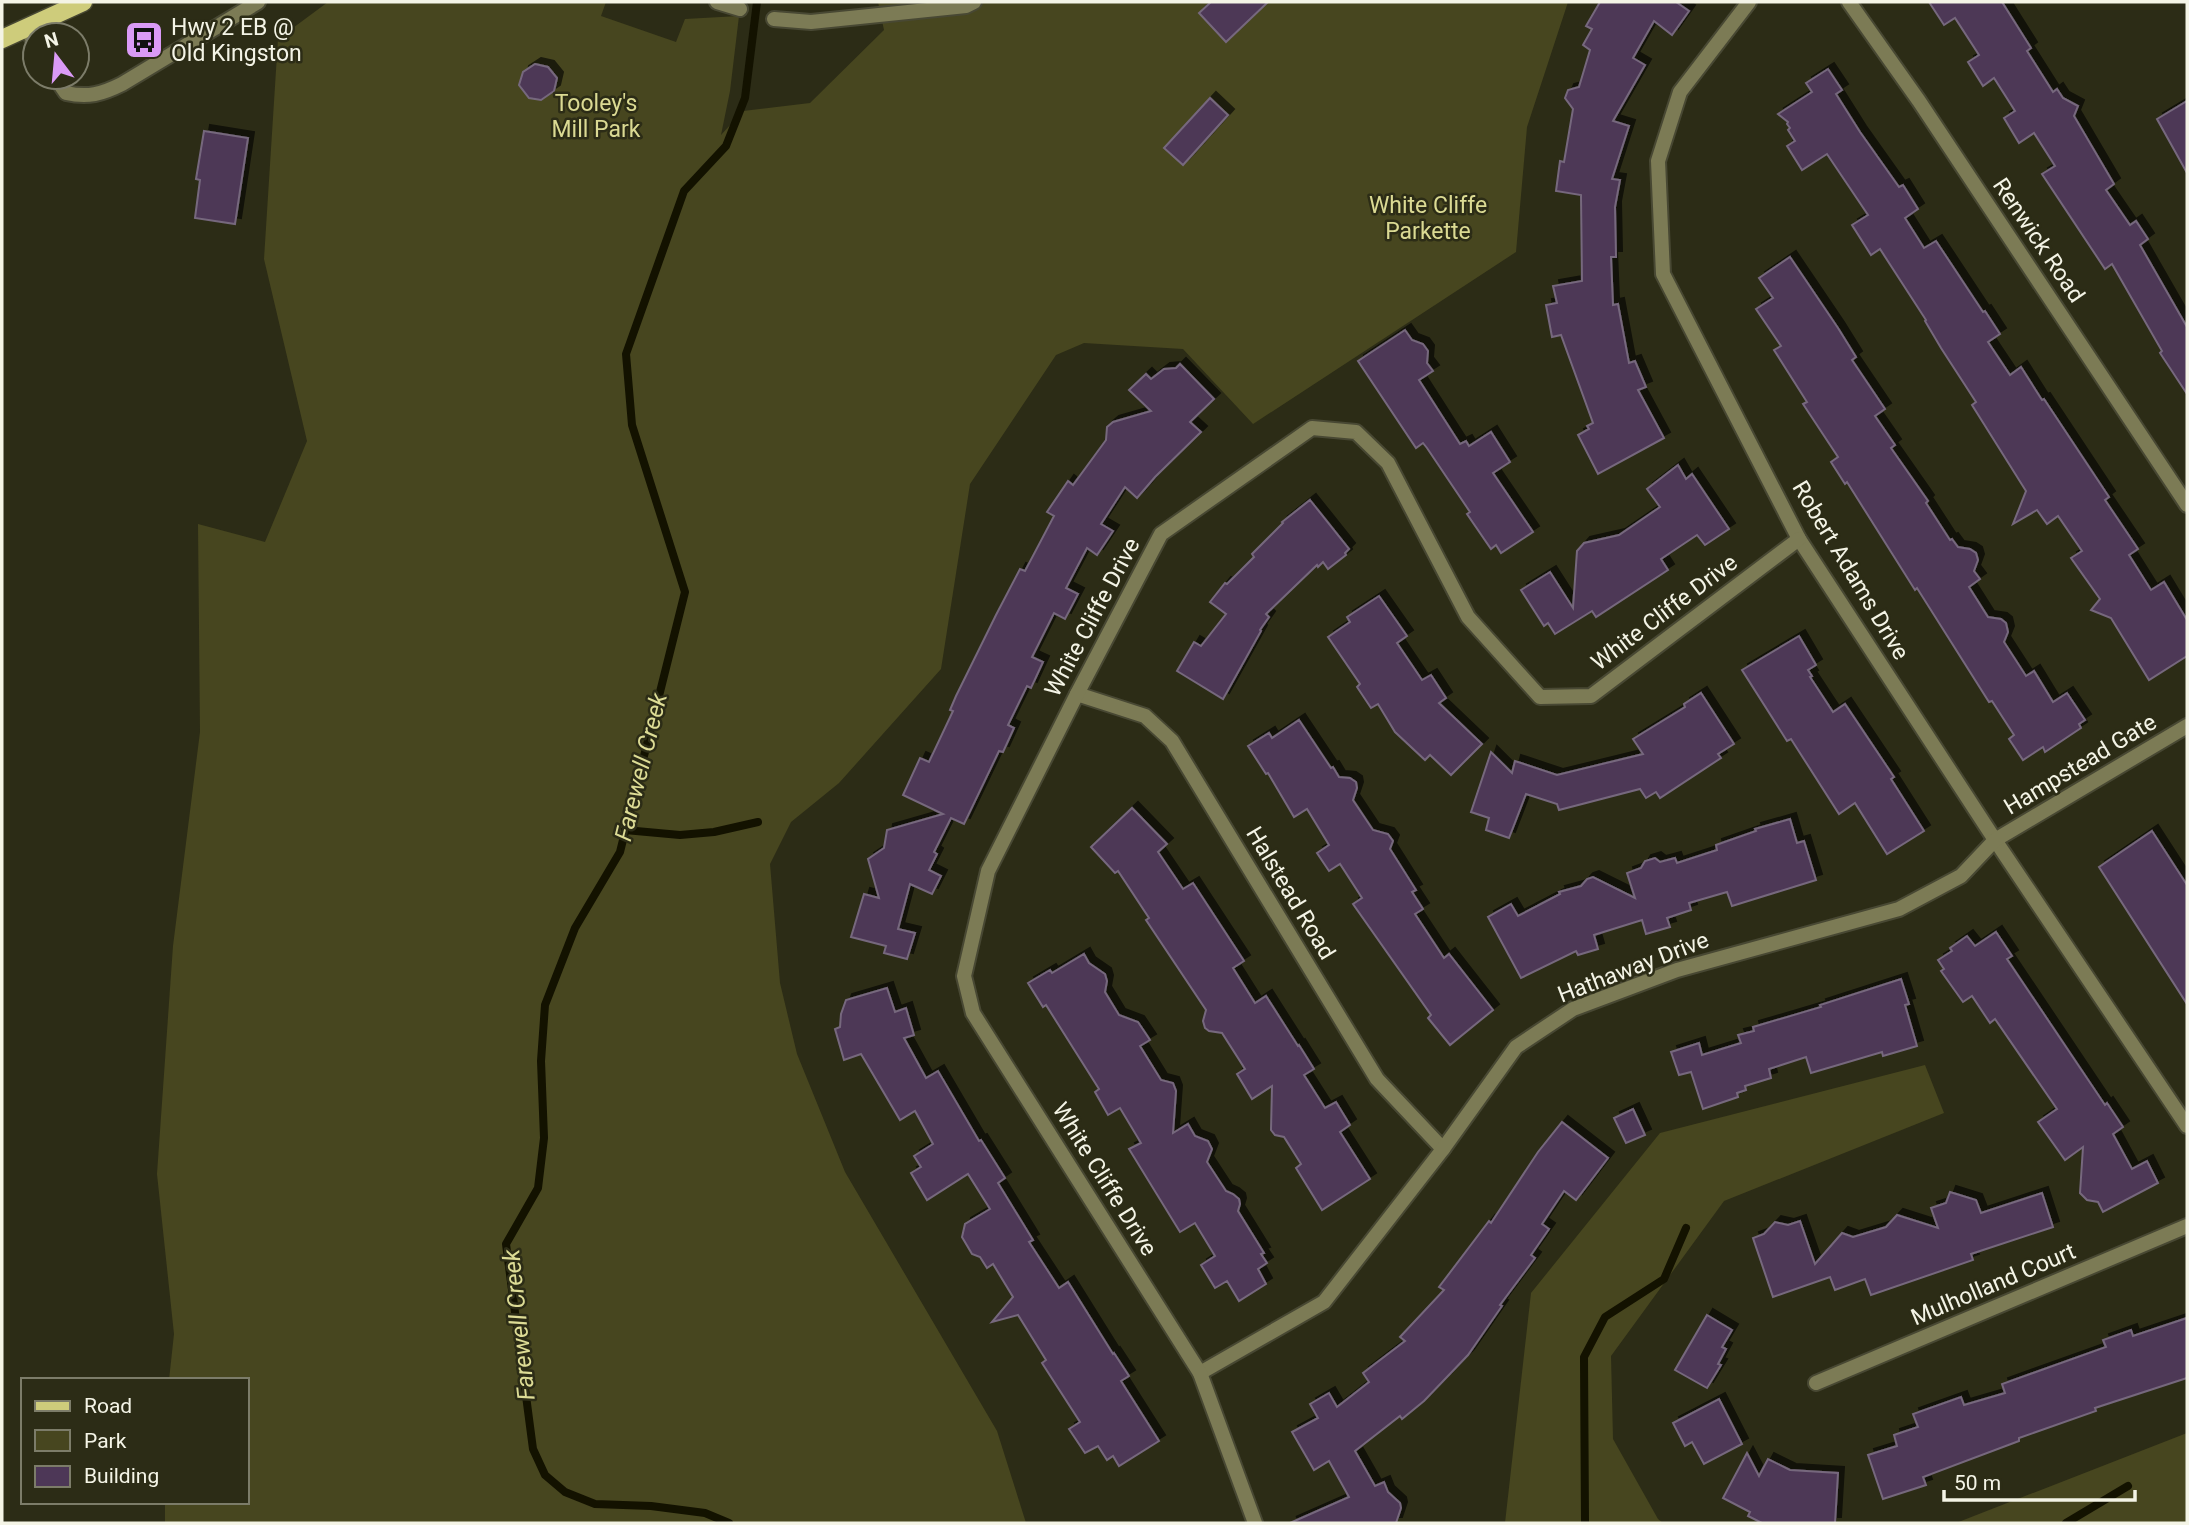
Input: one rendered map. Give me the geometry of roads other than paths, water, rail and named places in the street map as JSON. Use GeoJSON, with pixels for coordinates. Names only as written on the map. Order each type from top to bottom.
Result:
{"type":"FeatureCollection","features":[{"type":"Feature","properties":{"kind":"main road"},"geometry":{"type":"LineString","coordinates":[[53,21],[83,2]]}},
{"type":"Feature","properties":{"kind":"main road"},"geometry":{"type":"LineString","coordinates":[[2,39],[21,36]]}},
{"type":"Feature","properties":{"kind":"street"},"geometry":{"type":"LineString","coordinates":[[65,91],[79,96],[99,95],[122,84],[258,2]]}},
{"type":"Feature","properties":{"kind":"street"},"geometry":{"type":"LineString","coordinates":[[717,2],[740,9]]}},
{"type":"Feature","properties":{"kind":"street"},"geometry":{"type":"LineString","coordinates":[[774,19],[811,22],[966,6],[974,2]]}},
{"type":"Feature","properties":{"kind":"street","name":"Robert Adams Drive"},"geometry":{"type":"LineString","coordinates":[[1749,2],[1680,92],[1658,161],[1663,274],[1799,539],[1995,840],[2187,1126]]}},
{"type":"Feature","properties":{"kind":"street","name":"Renwick Road"},"geometry":{"type":"LineString","coordinates":[[1849,2],[1919,101],[2187,505]]}},
{"type":"Feature","properties":{"kind":"street","name":"White Cliffe Drive"},"geometry":{"type":"LineString","coordinates":[[1255,1523],[1200,1373],[973,1013],[964,976],[988,871],[1161,534],[1312,428],[1356,432],[1388,463],[1468,617],[1539,697],[1591,696],[1799,539]]}},
{"type":"Feature","properties":{"kind":"street","name":"Halstead Road"},"geometry":{"type":"LineString","coordinates":[[1077,694],[1145,716],[1171,741],[1377,1079],[1443,1149]]}},
{"type":"Feature","properties":{"kind":"street","name":"Hampstead Gate"},"geometry":{"type":"LineString","coordinates":[[1995,840],[2187,726]]}},
{"type":"Feature","properties":{"kind":"street","name":"Hathaway Drive"},"geometry":{"type":"LineString","coordinates":[[1200,1373],[1324,1302],[1443,1149],[1516,1047],[1573,1009],[1677,970],[1899,909],[1961,876],[1995,840]]}},
{"type":"Feature","properties":{"kind":"street","name":"Mulholland Court"},"geometry":{"type":"LineString","coordinates":[[1816,1383],[2187,1226]]}},
{"type":"Feature","properties":{"kind":"waterway","name":"Farewell Creek"},"geometry":{"type":"LineString","coordinates":[[729,1523],[705,1513],[651,1506],[595,1504],[565,1492],[545,1475],[533,1449],[506,1244],[538,1188],[544,1138],[541,1061],[545,1005],[575,928],[620,852],[685,592],[632,425],[626,354],[684,191],[726,146],[745,98],[757,2]]}},
{"type":"Feature","properties":{"kind":"waterway"},"geometry":{"type":"LineString","coordinates":[[625,830],[680,835],[714,832],[758,822]]}},
{"type":"Feature","properties":{"kind":"waterway"},"geometry":{"type":"LineString","coordinates":[[1585,1523],[1584,1357],[1605,1317],[1664,1279],[1686,1228]]}},
{"type":"Feature","properties":{"kind":"waterway"},"geometry":{"type":"LineString","coordinates":[[2066,1523],[2128,1486]]}},
{"type":"Feature","properties":{"kind":"place","name":"Hwy 2 EB @ Old Kingston"},"geometry":{"type":"Point","coordinates":[144,40]}},
{"type":"Feature","properties":{"kind":"park label","name":"Tooley's Mill Park"},"geometry":{"type":"Point","coordinates":[596,116]}},
{"type":"Feature","properties":{"kind":"park label","name":"White Cliffe Parkette"},"geometry":{"type":"Point","coordinates":[1428,218]}}]}
